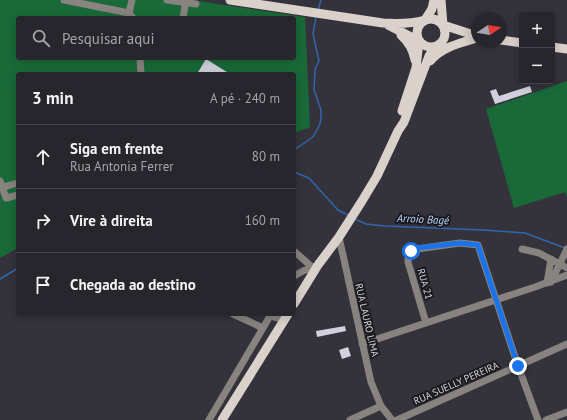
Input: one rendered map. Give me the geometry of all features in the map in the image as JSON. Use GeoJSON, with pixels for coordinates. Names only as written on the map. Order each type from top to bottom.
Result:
{"type":"FeatureCollection","features":[{"type":"Feature","properties":{"kind":"main road"},"geometry":{"type":"LineString","coordinates":[[230,0],[383,23],[415,23],[435,19],[443,25],[471,35]]}},
{"type":"Feature","properties":{"kind":"main road"},"geometry":{"type":"LineString","coordinates":[[383,23],[408,21],[421,16],[428,10],[434,0]]}},
{"type":"Feature","properties":{"kind":"main road"},"geometry":{"type":"LineString","coordinates":[[417,79],[419,41],[417,35],[418,28],[432,9],[434,0]]}},
{"type":"Feature","properties":{"kind":"main road"},"geometry":{"type":"LineString","coordinates":[[296,300],[315,266],[341,235],[377,176],[398,131],[404,122],[417,79],[429,56],[436,46],[445,38],[446,31],[443,25],[442,0]]}},
{"type":"Feature","properties":{"kind":"main road"},"geometry":{"type":"LineString","coordinates":[[442,0],[443,7],[448,17],[458,26],[471,34]]}},
{"type":"Feature","properties":{"kind":"main road"},"geometry":{"type":"LineString","coordinates":[[383,23],[419,41],[424,46],[436,46],[471,38]]}},
{"type":"Feature","properties":{"kind":"main road"},"geometry":{"type":"LineString","coordinates":[[383,23],[398,32],[408,41],[413,50],[417,79]]}},
{"type":"Feature","properties":{"kind":"main road"},"geometry":{"type":"LineString","coordinates":[[417,79],[435,55],[446,48],[471,39]]}},
{"type":"Feature","properties":{"kind":"main road"},"geometry":{"type":"LineString","coordinates":[[507,41],[519,43]]}},
{"type":"Feature","properties":{"kind":"main road"},"geometry":{"type":"LineString","coordinates":[[555,47],[567,49]]}},
{"type":"Feature","properties":{"kind":"main road"},"geometry":{"type":"LineString","coordinates":[[222,420],[286,317]]}},
{"type":"Feature","properties":{"kind":"street"},"geometry":{"type":"LineString","coordinates":[[64,0],[81,2],[131,16],[132,0]]}},
{"type":"Feature","properties":{"kind":"street"},"geometry":{"type":"LineString","coordinates":[[167,0],[185,1],[196,4]]}},
{"type":"Feature","properties":{"kind":"street"},"geometry":{"type":"LineString","coordinates":[[183,16],[185,1]]}},
{"type":"Feature","properties":{"kind":"street"},"geometry":{"type":"LineString","coordinates":[[140,60],[142,72]]}},
{"type":"Feature","properties":{"kind":"street"},"geometry":{"type":"LineString","coordinates":[[16,183],[1,186],[3,199],[16,196]]}},
{"type":"Feature","properties":{"kind":"street","name":"RUA LAURO LIMA"},"geometry":{"type":"LineString","coordinates":[[341,235],[362,344],[371,382],[381,406],[392,420]]}},
{"type":"Feature","properties":{"kind":"street","name":"RUA 21"},"geometry":{"type":"LineString","coordinates":[[426,323],[408,262],[408,255],[411,251],[417,248],[460,243],[478,245],[495,301]]}},
{"type":"Feature","properties":{"kind":"street"},"geometry":{"type":"LineString","coordinates":[[522,249],[561,261],[567,268]]}},
{"type":"Feature","properties":{"kind":"street"},"geometry":{"type":"LineString","coordinates":[[549,282],[567,249]]}},
{"type":"Feature","properties":{"kind":"street"},"geometry":{"type":"LineString","coordinates":[[296,252],[315,266]]}},
{"type":"Feature","properties":{"kind":"street"},"geometry":{"type":"LineString","coordinates":[[549,282],[551,259]]}},
{"type":"Feature","properties":{"kind":"street"},"geometry":{"type":"LineString","coordinates":[[296,275],[315,266]]}},
{"type":"Feature","properties":{"kind":"street"},"geometry":{"type":"LineString","coordinates":[[362,344],[495,301],[567,275]]}},
{"type":"Feature","properties":{"kind":"street"},"geometry":{"type":"LineString","coordinates":[[495,301],[538,420]]}},
{"type":"Feature","properties":{"kind":"street"},"geometry":{"type":"LineString","coordinates":[[237,316],[263,328]]}},
{"type":"Feature","properties":{"kind":"street"},"geometry":{"type":"LineString","coordinates":[[210,420],[269,316]]}},
{"type":"Feature","properties":{"kind":"street","name":"RUA SUELLY PEREIRA"},"geometry":{"type":"LineString","coordinates":[[397,420],[567,344]]}},
{"type":"Feature","properties":{"kind":"street"},"geometry":{"type":"LineString","coordinates":[[252,348],[263,354]]}},
{"type":"Feature","properties":{"kind":"street"},"geometry":{"type":"LineString","coordinates":[[232,382],[241,389]]}},
{"type":"Feature","properties":{"kind":"street"},"geometry":{"type":"LineString","coordinates":[[350,420],[381,406]]}},
{"type":"Feature","properties":{"kind":"street"},"geometry":{"type":"LineString","coordinates":[[546,420],[567,412]]}},
{"type":"Feature","properties":{"kind":"green space"},"geometry":{"type":"Polygon","coordinates":[[[0,0],[191,0],[305,17],[310,127],[296,132],[296,72],[16,72],[16,249],[0,258],[0,0]]]}},
{"type":"Feature","properties":{"kind":"green space"},"geometry":{"type":"Polygon","coordinates":[[[567,81],[567,197],[565,192],[514,208],[486,109],[567,81]]]}},
{"type":"Feature","properties":{"kind":"building"},"geometry":{"type":"Polygon","coordinates":[[[205,60],[208,60],[227,72],[198,72],[205,60]]]}},
{"type":"Feature","properties":{"kind":"building"},"geometry":{"type":"Polygon","coordinates":[[[530,86],[532,92],[495,104],[490,91],[496,89],[499,96],[530,86]]]}},
{"type":"Feature","properties":{"kind":"building"},"geometry":{"type":"Polygon","coordinates":[[[345,326],[346,331],[317,337],[316,331],[345,326]]]}},
{"type":"Feature","properties":{"kind":"building"},"geometry":{"type":"Polygon","coordinates":[[[348,347],[351,356],[342,359],[339,350],[348,347]]]}},
{"type":"Feature","properties":{"kind":"waterway"},"geometry":{"type":"LineString","coordinates":[[318,10],[321,0]]}},
{"type":"Feature","properties":{"kind":"waterway"},"geometry":{"type":"LineString","coordinates":[[296,149],[313,137],[320,124],[321,118],[321,110],[314,90],[315,69],[319,61],[313,34],[316,17]]}},
{"type":"Feature","properties":{"kind":"waterway","name":"Arroio Bagé"},"geometry":{"type":"LineString","coordinates":[[296,173],[309,178],[338,210],[348,215]]}},
{"type":"Feature","properties":{"kind":"waterway","name":"Arroio Bagé"},"geometry":{"type":"LineString","coordinates":[[355,219],[366,224],[385,226],[525,233],[565,248]]}},
{"type":"Feature","properties":{"kind":"waterway","name":"Arroio Bagé"},"geometry":{"type":"LineString","coordinates":[[0,279],[16,269]]}},
{"type":"Feature","properties":{"kind":"route"},"geometry":{"type":"LineString","coordinates":[[411,251],[417,248],[460,243],[478,245],[495,301],[518,366]]}}]}
